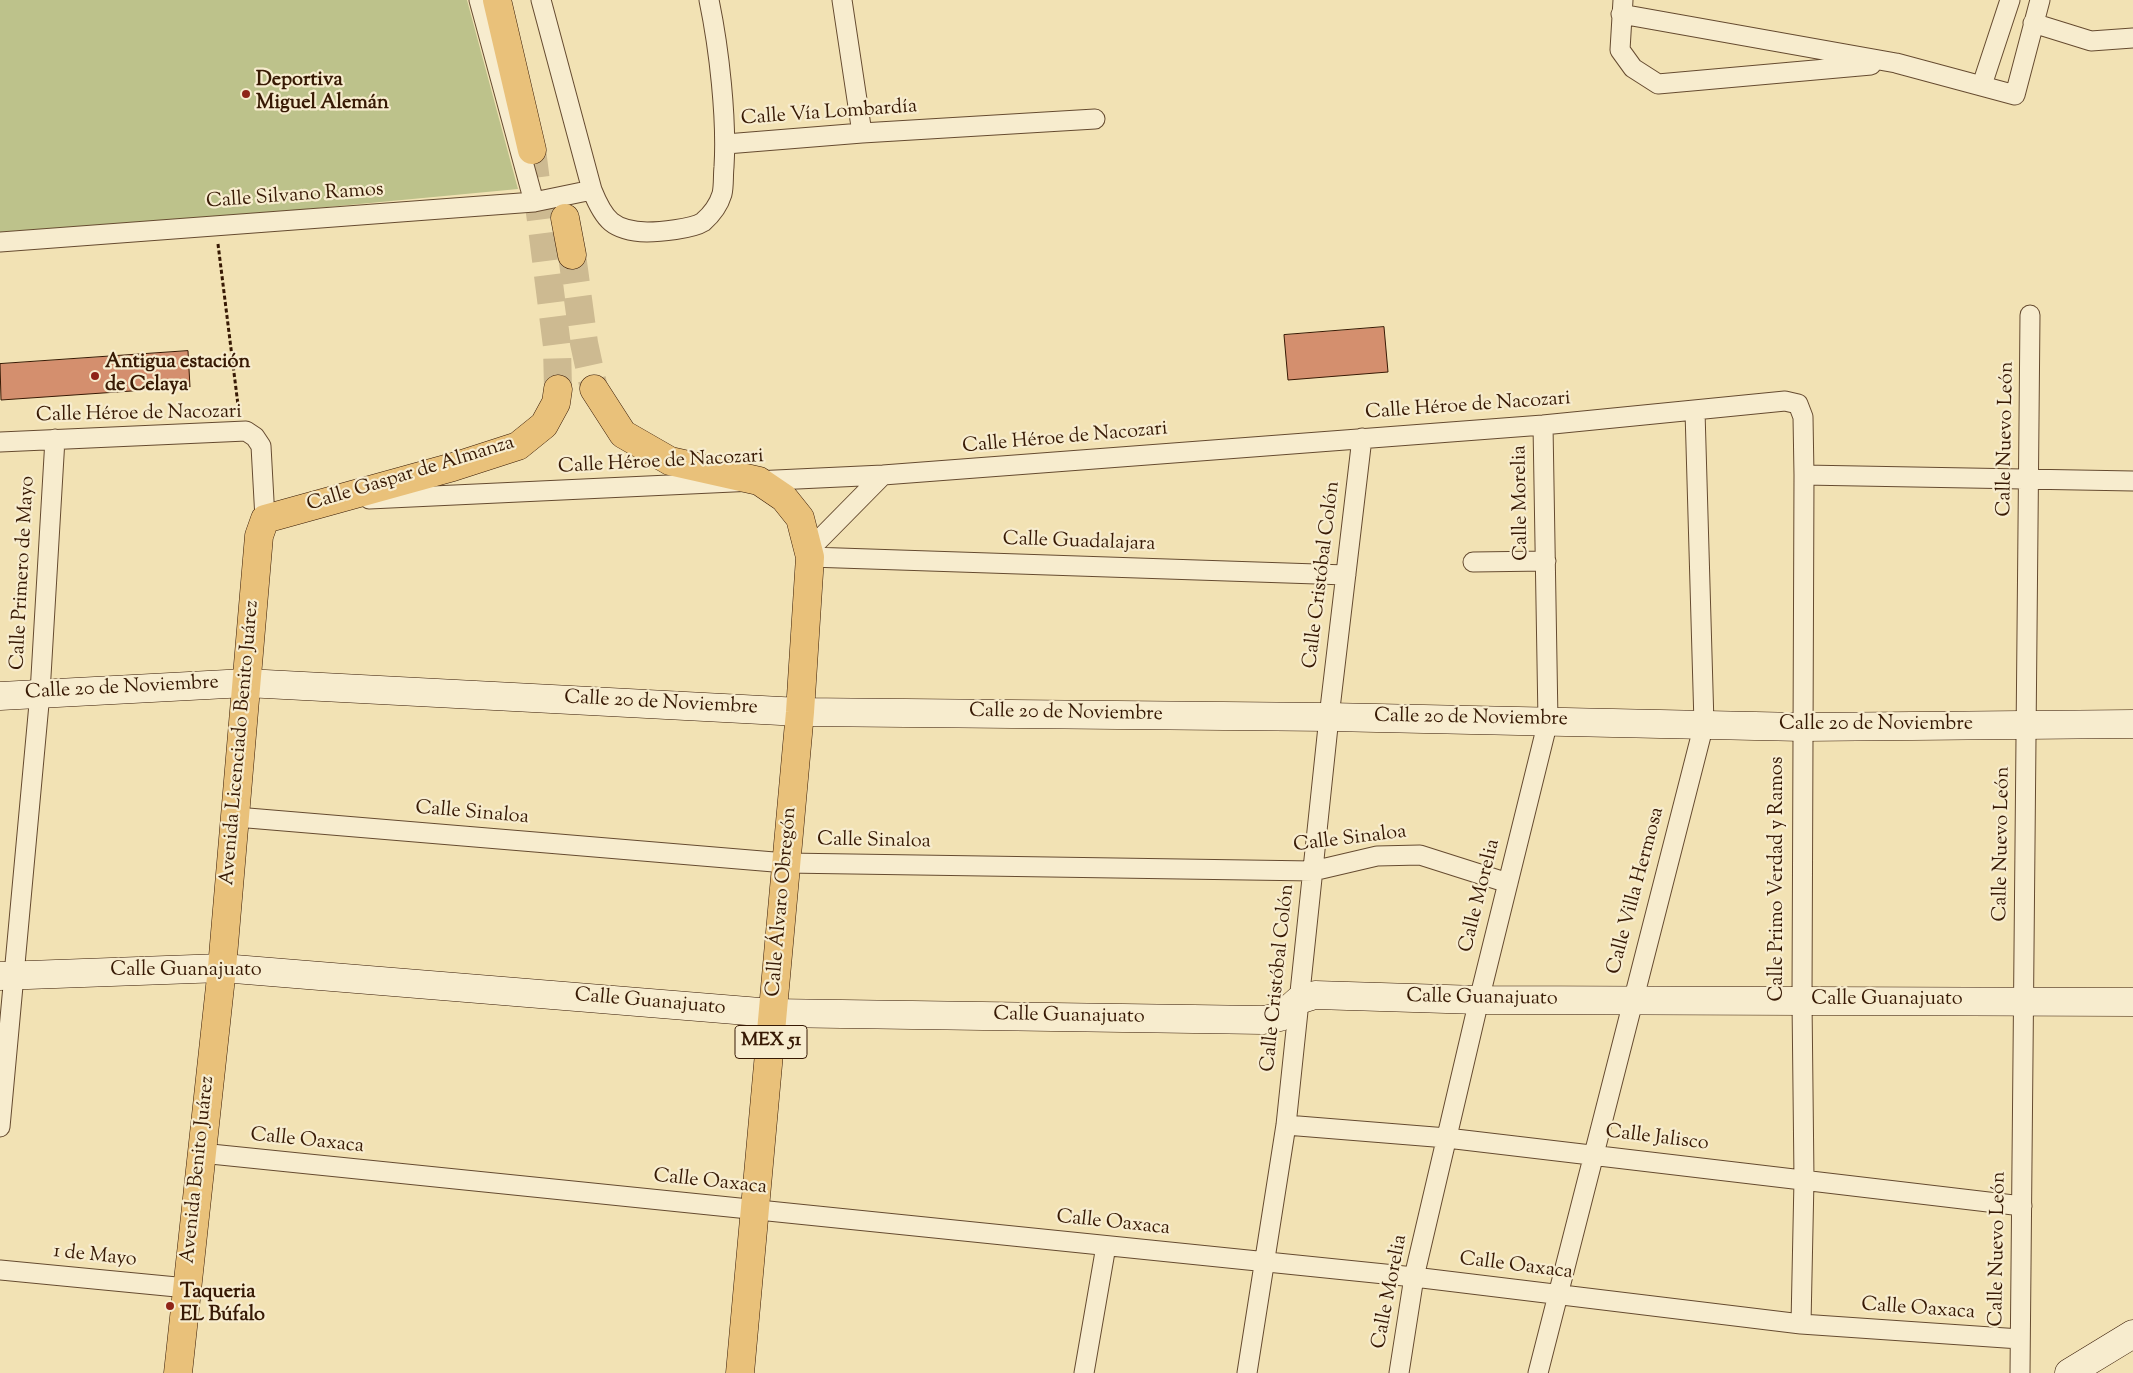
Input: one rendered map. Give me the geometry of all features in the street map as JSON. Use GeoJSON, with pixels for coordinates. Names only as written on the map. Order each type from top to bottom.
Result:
{"type":"FeatureCollection","features":[{"type":"Feature","properties":{"kind":"main road"},"geometry":{"type":"LineString","coordinates":[[497,0],[539,149],[517,0]]}},
{"type":"Feature","properties":{"kind":"main road"},"geometry":{"type":"LineString","coordinates":[[565,218],[572,255]]}},
{"type":"Feature","properties":{"kind":"main road","name":"Calle Gaspar de Almanza"},"geometry":{"type":"LineString","coordinates":[[265,519],[518,446],[544,425],[556,403],[558,389]]}},
{"type":"Feature","properties":{"kind":"main road"},"geometry":{"type":"LineString","coordinates":[[594,389],[623,434],[630,438],[670,460],[759,481]]}},
{"type":"Feature","properties":{"kind":"main road","name":"Calle Álvaro Obregón"},"geometry":{"type":"LineString","coordinates":[[740,1373],[800,712],[809,553],[800,518],[784,498],[759,481]]}},
{"type":"Feature","properties":{"kind":"main road","name":"Avenida Licenciado Benito Juárez"},"geometry":{"type":"LineString","coordinates":[[222,968],[258,536],[265,519]]}},
{"type":"Feature","properties":{"kind":"main road","name":"Avenida Benito Juárez"},"geometry":{"type":"LineString","coordinates":[[178,1373],[222,968]]}},
{"type":"Feature","properties":{"kind":"street"},"geometry":{"type":"LineString","coordinates":[[478,0],[534,202]]}},
{"type":"Feature","properties":{"kind":"street"},"geometry":{"type":"LineString","coordinates":[[542,0],[592,190]]}},
{"type":"Feature","properties":{"kind":"street"},"geometry":{"type":"LineString","coordinates":[[709,0],[715,27],[726,144]]}},
{"type":"Feature","properties":{"kind":"street"},"geometry":{"type":"LineString","coordinates":[[842,0],[862,133]]}},
{"type":"Feature","properties":{"kind":"street"},"geometry":{"type":"LineString","coordinates":[[1982,85],[2010,0]]}},
{"type":"Feature","properties":{"kind":"street"},"geometry":{"type":"LineString","coordinates":[[1896,63],[1658,84],[1633,68],[1620,50],[1622,7],[1896,63],[2015,95],[2040,0]]}},
{"type":"Feature","properties":{"kind":"street"},"geometry":{"type":"LineString","coordinates":[[2033,23],[2090,41],[2133,38]]}},
{"type":"Feature","properties":{"kind":"street","name":"Calle Vía Lombardía"},"geometry":{"type":"LineString","coordinates":[[592,190],[600,209],[613,226],[630,232],[660,232],[702,223],[715,209],[722,192],[726,144],[862,133],[1094,119]]}},
{"type":"Feature","properties":{"kind":"street","name":"Calle Silvano Ramos"},"geometry":{"type":"LineString","coordinates":[[0,242],[534,202],[592,190]]}},
{"type":"Feature","properties":{"kind":"street","name":"Calle Nuevo León"},"geometry":{"type":"LineString","coordinates":[[2020,1373],[2030,315]]}},
{"type":"Feature","properties":{"kind":"street","name":"Calle Héroe de Nacozari"},"geometry":{"type":"LineString","coordinates":[[333,500],[883,475],[1543,425],[1785,401],[1798,404]]}},
{"type":"Feature","properties":{"kind":"street","name":"Calle Primo Verdad y Ramos"},"geometry":{"type":"LineString","coordinates":[[1798,404],[1803,417],[1804,475],[1802,727],[1804,1179],[1801,1324]]}},
{"type":"Feature","properties":{"kind":"street","name":"Calle Villa Hermosa"},"geometry":{"type":"LineString","coordinates":[[1538,1373],[1704,724],[1695,411]]}},
{"type":"Feature","properties":{"kind":"street","name":"Calle Morelia"},"geometry":{"type":"LineString","coordinates":[[1399,1373],[1414,1277],[1479,1000],[1548,721],[1543,425]]}},
{"type":"Feature","properties":{"kind":"street","name":"Calle Héroe de Nacozari"},"geometry":{"type":"LineString","coordinates":[[0,442],[246,431],[255,437],[262,446],[265,519]]}},
{"type":"Feature","properties":{"kind":"street","name":"Calle Cristóbal Colón"},"geometry":{"type":"LineString","coordinates":[[1246,1373],[1286,1125],[1328,716],[1362,438]]}},
{"type":"Feature","properties":{"kind":"street","name":"Calle Primero de Mayo"},"geometry":{"type":"LineString","coordinates":[[0,1127],[8,976],[40,693],[55,439]]}},
{"type":"Feature","properties":{"kind":"street"},"geometry":{"type":"LineString","coordinates":[[809,553],[883,475]]}},
{"type":"Feature","properties":{"kind":"street"},"geometry":{"type":"LineString","coordinates":[[1804,475],[2133,481]]}},
{"type":"Feature","properties":{"kind":"street","name":"Calle Guadalajara"},"geometry":{"type":"LineString","coordinates":[[809,553],[1346,575]]}},
{"type":"Feature","properties":{"kind":"street"},"geometry":{"type":"LineString","coordinates":[[1473,562],[1546,561]]}},
{"type":"Feature","properties":{"kind":"street","name":"Calle 20 de Noviembre"},"geometry":{"type":"LineString","coordinates":[[0,696],[246,683],[800,712],[1328,716],[1802,727],[2133,724]]}},
{"type":"Feature","properties":{"kind":"street","name":"Calle Sinaloa"},"geometry":{"type":"LineString","coordinates":[[236,817],[786,863],[1313,870],[1377,856],[1420,855],[1508,882]]}},
{"type":"Feature","properties":{"kind":"street","name":"Calle Guanajuato"},"geometry":{"type":"LineString","coordinates":[[8,976],[222,968],[772,1013],[1263,1020],[1280,1017],[1299,1000],[1315,995],[1479,1000],[2133,1002]]}},
{"type":"Feature","properties":{"kind":"street","name":"Calle Jalisco"},"geometry":{"type":"LineString","coordinates":[[1286,1125],[1447,1138],[2022,1206]]}},
{"type":"Feature","properties":{"kind":"street","name":"Calle Oaxaca"},"geometry":{"type":"LineString","coordinates":[[201,1154],[1414,1277],[1801,1324],[2020,1339]]}},
{"type":"Feature","properties":{"kind":"street"},"geometry":{"type":"LineString","coordinates":[[1084,1373],[1106,1246]]}},
{"type":"Feature","properties":{"kind":"street","name":"1 de Mayo"},"geometry":{"type":"LineString","coordinates":[[0,1270],[187,1288]]}},
{"type":"Feature","properties":{"kind":"street"},"geometry":{"type":"LineString","coordinates":[[2069,1373],[2133,1334]]}},
{"type":"Feature","properties":{"kind":"path"},"geometry":{"type":"LineString","coordinates":[[218,244],[241,410]]}},
{"type":"Feature","properties":{"kind":"green space","name":"Deportiva Miguel Alemán"},"geometry":{"type":"Polygon","coordinates":[[[0,0],[467,0],[518,189],[275,212],[0,232],[0,0]]]}},
{"type":"Feature","properties":{"kind":"building"},"geometry":{"type":"Polygon","coordinates":[[[1384,327],[1388,372],[1288,380],[1284,335],[1384,327]]]}},
{"type":"Feature","properties":{"kind":"building","name":"Antigua estación de Celaya"},"geometry":{"type":"Polygon","coordinates":[[[188,351],[190,387],[1,400],[0,364],[188,351]]]}},
{"type":"Feature","properties":{"kind":"tunnel"},"geometry":{"type":"LineString","coordinates":[[532,150],[557,346],[558,389]]}},
{"type":"Feature","properties":{"kind":"tunnel"},"geometry":{"type":"LineString","coordinates":[[572,255],[584,343],[594,389]]}},
{"type":"Feature","properties":{"kind":"place","name":"Deportiva Miguel Alemán"},"geometry":{"type":"Point","coordinates":[246,94]}},
{"type":"Feature","properties":{"kind":"place","name":"Antigua estación de Celaya"},"geometry":{"type":"Point","coordinates":[95,376]}},
{"type":"Feature","properties":{"kind":"place","name":"Taqueria EL Búfalo"},"geometry":{"type":"Point","coordinates":[170,1306]}}]}
